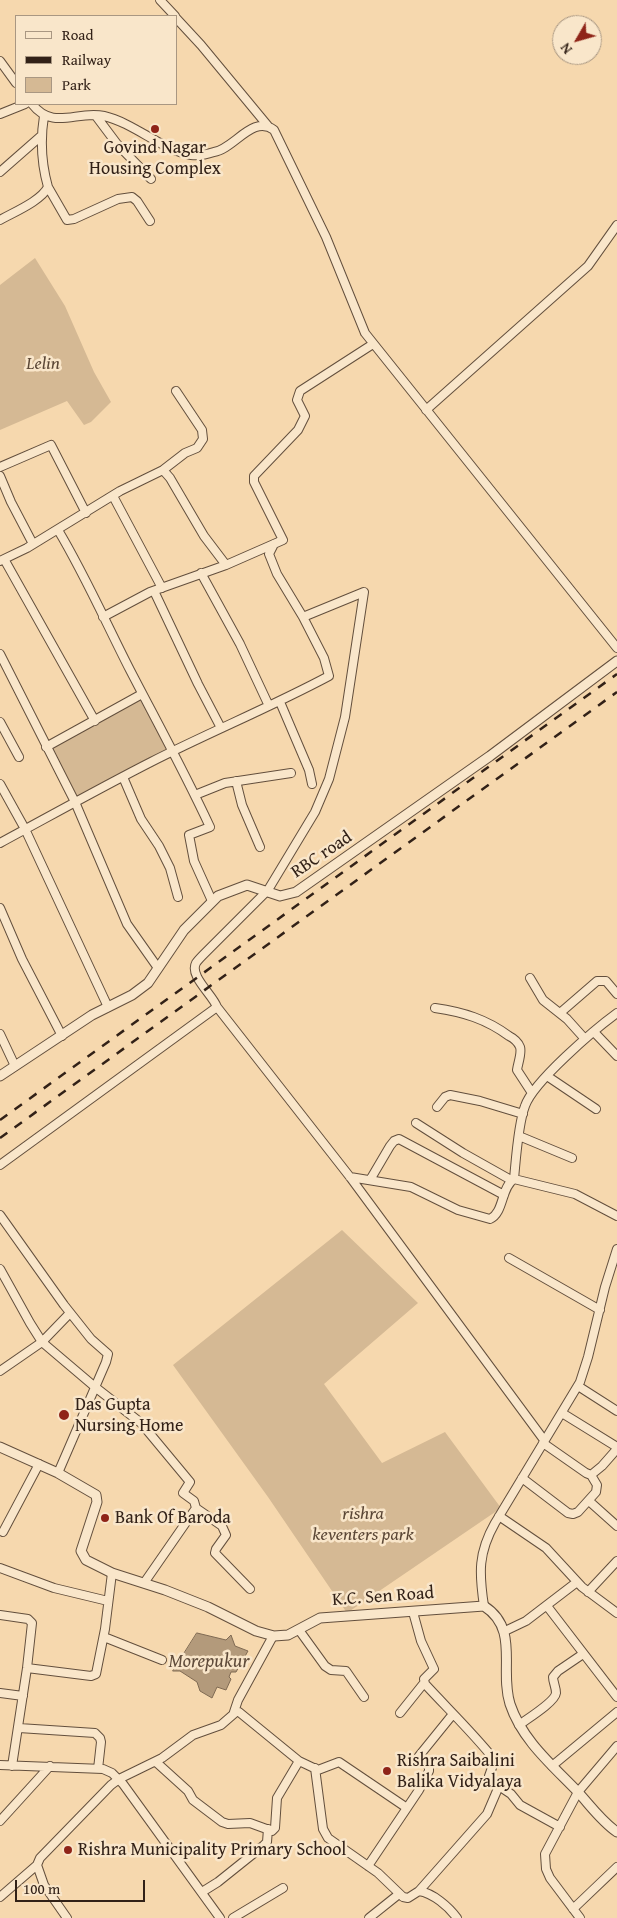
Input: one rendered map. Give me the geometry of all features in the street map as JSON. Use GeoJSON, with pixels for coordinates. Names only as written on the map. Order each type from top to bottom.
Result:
{"type":"FeatureCollection","features":[{"type":"Feature","properties":{"kind":"street"},"geometry":{"type":"LineString","coordinates":[[160,0],[174,15]]}},
{"type":"Feature","properties":{"kind":"street"},"geometry":{"type":"LineString","coordinates":[[178,19],[268,126],[274,130],[326,237],[365,333],[617,648]]}},
{"type":"Feature","properties":{"kind":"street"},"geometry":{"type":"LineString","coordinates":[[0,61],[15,78]]}},
{"type":"Feature","properties":{"kind":"street"},"geometry":{"type":"LineString","coordinates":[[0,114],[22,105]]}},
{"type":"Feature","properties":{"kind":"street"},"geometry":{"type":"LineString","coordinates":[[33,105],[44,116],[62,118],[102,116],[124,123],[176,150],[192,155],[218,152],[259,125],[268,126]]}},
{"type":"Feature","properties":{"kind":"street"},"geometry":{"type":"LineString","coordinates":[[44,116],[40,136],[41,162],[48,188],[68,220],[74,220],[118,199],[132,197],[137,201],[150,221]]}},
{"type":"Feature","properties":{"kind":"street"},"geometry":{"type":"LineString","coordinates":[[96,116],[117,144],[151,179]]}},
{"type":"Feature","properties":{"kind":"street"},"geometry":{"type":"LineString","coordinates":[[0,172],[40,136]]}},
{"type":"Feature","properties":{"kind":"street"},"geometry":{"type":"LineString","coordinates":[[0,220],[38,198],[48,188]]}},
{"type":"Feature","properties":{"kind":"street"},"geometry":{"type":"LineString","coordinates":[[426,410],[588,266],[617,226]]}},
{"type":"Feature","properties":{"kind":"street"},"geometry":{"type":"LineString","coordinates":[[103,617],[123,605],[158,589],[226,565],[283,540],[254,482],[254,476],[298,430],[305,416],[298,400],[300,391],[373,344]]}},
{"type":"Feature","properties":{"kind":"street"},"geometry":{"type":"LineString","coordinates":[[95,720],[2,560],[58,530],[113,496],[163,470],[185,453],[196,448],[203,439],[202,430],[176,391]]}},
{"type":"Feature","properties":{"kind":"street"},"geometry":{"type":"LineString","coordinates":[[0,467],[51,445],[86,513]]}},
{"type":"Feature","properties":{"kind":"street"},"geometry":{"type":"LineString","coordinates":[[163,470],[204,536],[226,565]]}},
{"type":"Feature","properties":{"kind":"street"},"geometry":{"type":"LineString","coordinates":[[0,476],[33,544]]}},
{"type":"Feature","properties":{"kind":"street"},"geometry":{"type":"LineString","coordinates":[[113,496],[158,589],[198,684],[221,728]]}},
{"type":"Feature","properties":{"kind":"street"},"geometry":{"type":"LineString","coordinates":[[58,530],[93,593],[103,617],[210,827],[189,835],[194,861],[212,901]]}},
{"type":"Feature","properties":{"kind":"street"},"geometry":{"type":"LineString","coordinates":[[0,843],[123,776],[221,728],[280,702],[329,676],[324,658],[303,617],[277,574],[269,554],[274,544]]}},
{"type":"Feature","properties":{"kind":"street"},"geometry":{"type":"LineString","coordinates":[[201,573],[240,644],[269,706]]}},
{"type":"Feature","properties":{"kind":"street"},"geometry":{"type":"LineString","coordinates":[[303,617],[364,592],[344,716],[329,779],[315,812],[268,890],[195,963],[194,971],[218,1007],[350,1177],[544,1441],[591,1475],[596,1482],[597,1488],[589,1501],[578,1512],[570,1514],[522,1478]]}},
{"type":"Feature","properties":{"kind":"street"},"geometry":{"type":"LineString","coordinates":[[0,654],[75,802],[127,924],[158,968]]}},
{"type":"Feature","properties":{"kind":"street","name":"RBC road"},"geometry":{"type":"LineString","coordinates":[[0,1076],[92,1015],[132,995],[148,982],[184,930],[218,896],[247,885],[268,890],[280,896],[296,892],[312,883],[490,756],[617,662]]}},
{"type":"Feature","properties":{"kind":"street"},"geometry":{"type":"LineString","coordinates":[[46,747],[142,694]]}},
{"type":"Feature","properties":{"kind":"street"},"geometry":{"type":"LineString","coordinates":[[280,702],[309,770],[312,784]]}},
{"type":"Feature","properties":{"kind":"street"},"geometry":{"type":"LineString","coordinates":[[0,722],[20,757]]}},
{"type":"Feature","properties":{"kind":"street"},"geometry":{"type":"LineString","coordinates":[[195,795],[225,782],[292,773]]}},
{"type":"Feature","properties":{"kind":"street"},"geometry":{"type":"LineString","coordinates":[[123,776],[141,819],[159,846],[170,868],[178,897]]}},
{"type":"Feature","properties":{"kind":"street"},"geometry":{"type":"LineString","coordinates":[[236,781],[242,805],[260,847]]}},
{"type":"Feature","properties":{"kind":"street"},"geometry":{"type":"LineString","coordinates":[[0,784],[25,829],[108,1007]]}},
{"type":"Feature","properties":{"kind":"street"},"geometry":{"type":"LineString","coordinates":[[0,908],[22,959],[62,1036]]}},
{"type":"Feature","properties":{"kind":"street"},"geometry":{"type":"LineString","coordinates":[[530,978],[543,1000],[560,1013],[586,1039]]}},
{"type":"Feature","properties":{"kind":"street"},"geometry":{"type":"LineString","coordinates":[[560,1013],[597,982],[606,981],[617,994]]}},
{"type":"Feature","properties":{"kind":"street"},"geometry":{"type":"LineString","coordinates":[[0,1165],[218,1007]]}},
{"type":"Feature","properties":{"kind":"street"},"geometry":{"type":"LineString","coordinates":[[435,1008],[460,1011],[478,1017],[513,1039],[519,1046],[520,1052],[517,1070],[532,1093]]}},
{"type":"Feature","properties":{"kind":"street"},"geometry":{"type":"LineString","coordinates":[[350,1177],[411,1187],[458,1210],[487,1219],[495,1216],[513,1180],[524,1107],[532,1093],[586,1039],[617,1013]]}},
{"type":"Feature","properties":{"kind":"street"},"geometry":{"type":"LineString","coordinates":[[594,1032],[617,1056]]}},
{"type":"Feature","properties":{"kind":"street"},"geometry":{"type":"LineString","coordinates":[[0,1034],[15,1066]]}},
{"type":"Feature","properties":{"kind":"street"},"geometry":{"type":"LineString","coordinates":[[547,1076],[596,1109]]}},
{"type":"Feature","properties":{"kind":"street"},"geometry":{"type":"LineString","coordinates":[[437,1107],[450,1095],[480,1101],[523,1114]]}},
{"type":"Feature","properties":{"kind":"street"},"geometry":{"type":"LineString","coordinates":[[416,1123],[463,1154],[513,1180],[575,1194],[617,1216]]}},
{"type":"Feature","properties":{"kind":"street"},"geometry":{"type":"LineString","coordinates":[[519,1136],[572,1158]]}},
{"type":"Feature","properties":{"kind":"street"},"geometry":{"type":"LineString","coordinates":[[370,1180],[390,1146],[399,1139],[504,1195]]}},
{"type":"Feature","properties":{"kind":"street"},"geometry":{"type":"LineString","coordinates":[[0,1214],[70,1313],[91,1339],[108,1354],[58,1473]]}},
{"type":"Feature","properties":{"kind":"street"},"geometry":{"type":"LineString","coordinates":[[617,1249],[586,1364],[578,1386],[492,1527],[479,1570],[484,1606],[495,1616],[505,1631],[506,1689],[519,1725],[552,1766],[578,1792],[595,1813],[617,1832]]}},
{"type":"Feature","properties":{"kind":"street"},"geometry":{"type":"LineString","coordinates":[[509,1258],[600,1310]]}},
{"type":"Feature","properties":{"kind":"street"},"geometry":{"type":"LineString","coordinates":[[0,1269],[42,1342],[141,1423],[189,1481],[190,1485],[183,1493],[194,1502],[196,1508],[225,1529],[226,1535],[215,1553],[250,1589]]}},
{"type":"Feature","properties":{"kind":"street"},"geometry":{"type":"LineString","coordinates":[[0,1371],[42,1342],[70,1313]]}},
{"type":"Feature","properties":{"kind":"street"},"geometry":{"type":"LineString","coordinates":[[578,1386],[617,1411]]}},
{"type":"Feature","properties":{"kind":"street"},"geometry":{"type":"LineString","coordinates":[[562,1413],[617,1448],[602,1466],[591,1475]]}},
{"type":"Feature","properties":{"kind":"street"},"geometry":{"type":"LineString","coordinates":[[0,1447],[58,1473],[96,1495],[97,1502],[81,1554],[88,1562],[112,1573],[208,1607],[256,1631],[273,1636],[238,1700],[234,1712],[222,1725],[193,1735],[156,1762],[119,1779],[104,1790],[40,1858],[37,1865],[0,1897]]}},
{"type":"Feature","properties":{"kind":"street"},"geometry":{"type":"LineString","coordinates":[[3,1532],[39,1464]]}},
{"type":"Feature","properties":{"kind":"street"},"geometry":{"type":"LineString","coordinates":[[589,1501],[617,1526]]}},
{"type":"Feature","properties":{"kind":"street"},"geometry":{"type":"LineString","coordinates":[[144,1583],[196,1508]]}},
{"type":"Feature","properties":{"kind":"street"},"geometry":{"type":"LineString","coordinates":[[499,1516],[546,1548],[577,1582],[617,1613]]}},
{"type":"Feature","properties":{"kind":"street"},"geometry":{"type":"LineString","coordinates":[[588,1592],[617,1561]]}},
{"type":"Feature","properties":{"kind":"street"},"geometry":{"type":"LineString","coordinates":[[0,1568],[54,1588],[108,1601]]}},
{"type":"Feature","properties":{"kind":"street"},"geometry":{"type":"LineString","coordinates":[[27,1668],[94,1676],[98,1671],[112,1573]]}},
{"type":"Feature","properties":{"kind":"street"},"geometry":{"type":"LineString","coordinates":[[505,1631],[526,1621],[577,1582]]}},
{"type":"Feature","properties":{"kind":"street","name":"K.C. Sen Road"},"geometry":{"type":"LineString","coordinates":[[273,1636],[288,1635],[320,1618],[484,1606]]}},
{"type":"Feature","properties":{"kind":"street"},"geometry":{"type":"LineString","coordinates":[[546,1606],[617,1697]]}},
{"type":"Feature","properties":{"kind":"street"},"geometry":{"type":"LineString","coordinates":[[400,1714],[424,1683],[424,1679],[434,1669],[421,1641],[413,1612]]}},
{"type":"Feature","properties":{"kind":"street"},"geometry":{"type":"LineString","coordinates":[[0,1615],[26,1618],[31,1621],[27,1668],[12,1766]]}},
{"type":"Feature","properties":{"kind":"street"},"geometry":{"type":"LineString","coordinates":[[299,1630],[325,1666],[331,1670],[346,1671],[364,1697]]}},
{"type":"Feature","properties":{"kind":"street"},"geometry":{"type":"LineString","coordinates":[[104,1636],[162,1660]]}},
{"type":"Feature","properties":{"kind":"street"},"geometry":{"type":"LineString","coordinates":[[519,1725],[555,1696],[554,1676],[558,1671],[583,1654]]}},
{"type":"Feature","properties":{"kind":"street"},"geometry":{"type":"LineString","coordinates":[[424,1683],[475,1735],[493,1758],[494,1762],[489,1778],[511,1794],[520,1805],[560,1827]]}},
{"type":"Feature","properties":{"kind":"street"},"geometry":{"type":"LineString","coordinates":[[0,1693],[23,1696]]}},
{"type":"Feature","properties":{"kind":"street"},"geometry":{"type":"LineString","coordinates":[[234,1712],[239,1712],[299,1761],[320,1769],[339,1762],[407,1808]]}},
{"type":"Feature","properties":{"kind":"street"},"geometry":{"type":"LineString","coordinates":[[552,1766],[617,1712]]}},
{"type":"Feature","properties":{"kind":"street"},"geometry":{"type":"LineString","coordinates":[[368,1866],[429,1771],[429,1767],[419,1756],[453,1714]]}},
{"type":"Feature","properties":{"kind":"street"},"geometry":{"type":"LineString","coordinates":[[19,1728],[95,1734],[100,1738],[101,1742],[98,1769]]}},
{"type":"Feature","properties":{"kind":"street"},"geometry":{"type":"LineString","coordinates":[[580,1918],[550,1878],[545,1860],[548,1846],[578,1792],[616,1749]]}},
{"type":"Feature","properties":{"kind":"street"},"geometry":{"type":"LineString","coordinates":[[156,1762],[188,1791],[193,1800],[219,1820],[228,1824],[250,1823],[272,1831],[275,1828],[276,1798],[299,1761]]}},
{"type":"Feature","properties":{"kind":"street"},"geometry":{"type":"LineString","coordinates":[[0,1764],[109,1771],[119,1779],[220,1918]]}},
{"type":"Feature","properties":{"kind":"street"},"geometry":{"type":"LineString","coordinates":[[0,1821],[50,1766]]}},
{"type":"Feature","properties":{"kind":"street"},"geometry":{"type":"LineString","coordinates":[[315,1768],[324,1832],[334,1843],[385,1878],[399,1894],[406,1898],[419,1891],[487,1814],[499,1786]]}},
{"type":"Feature","properties":{"kind":"street"},"geometry":{"type":"LineString","coordinates":[[202,1892],[218,1882],[265,1845],[268,1840],[268,1830]]}},
{"type":"Feature","properties":{"kind":"street"},"geometry":{"type":"LineString","coordinates":[[37,1865],[44,1885],[67,1918]]}},
{"type":"Feature","properties":{"kind":"street"},"geometry":{"type":"LineString","coordinates":[[573,1909],[617,1867]]}},
{"type":"Feature","properties":{"kind":"street"},"geometry":{"type":"LineString","coordinates":[[233,1918],[283,1888]]}},
{"type":"Feature","properties":{"kind":"street"},"geometry":{"type":"LineString","coordinates":[[419,1891],[424,1891],[442,1903],[457,1918]]}},
{"type":"Feature","properties":{"kind":"street"},"geometry":{"type":"LineString","coordinates":[[370,1918],[399,1894]]}},
{"type":"Feature","properties":{"kind":"green space","name":"Lelin"},"geometry":{"type":"Polygon","coordinates":[[[35,258],[65,306],[94,372],[111,402],[91,422],[84,425],[67,401],[0,430],[0,285],[35,258]]]}},
{"type":"Feature","properties":{"kind":"green space"},"geometry":{"type":"Polygon","coordinates":[[[142,694],[172,752],[75,802],[46,747],[142,694]]]}},
{"type":"Feature","properties":{"kind":"green space","name":"rishra keventers park"},"geometry":{"type":"Polygon","coordinates":[[[342,1230],[418,1303],[324,1384],[382,1463],[445,1432],[501,1508],[347,1613],[268,1497],[173,1365],[342,1230]]]}},
{"type":"Feature","properties":{"kind":"water","name":"Morepukur"},"geometry":{"type":"Polygon","coordinates":[[[197,1633],[226,1640],[231,1635],[235,1646],[248,1651],[236,1672],[231,1672],[229,1677],[231,1679],[226,1690],[217,1687],[212,1698],[200,1691],[197,1682],[180,1671],[173,1671],[197,1633]]]}},
{"type":"Feature","properties":{"kind":"railway"},"geometry":{"type":"LineString","coordinates":[[0,1120],[617,674]]}},
{"type":"Feature","properties":{"kind":"railway"},"geometry":{"type":"LineString","coordinates":[[0,1138],[617,692]]}},
{"type":"Feature","properties":{"kind":"place","name":"Govind Nagar Housing Complex"},"geometry":{"type":"Point","coordinates":[155,129]}},
{"type":"Feature","properties":{"kind":"place","name":"Das Gupta Nursing Home"},"geometry":{"type":"Point","coordinates":[64,1415]}},
{"type":"Feature","properties":{"kind":"place","name":"Bank Of Baroda"},"geometry":{"type":"Point","coordinates":[105,1518]}},
{"type":"Feature","properties":{"kind":"place","name":"Rishra Saibalini Balika Vidyalaya"},"geometry":{"type":"Point","coordinates":[387,1771]}},
{"type":"Feature","properties":{"kind":"place","name":"Rishra Municipality Primary School"},"geometry":{"type":"Point","coordinates":[68,1850]}}]}
